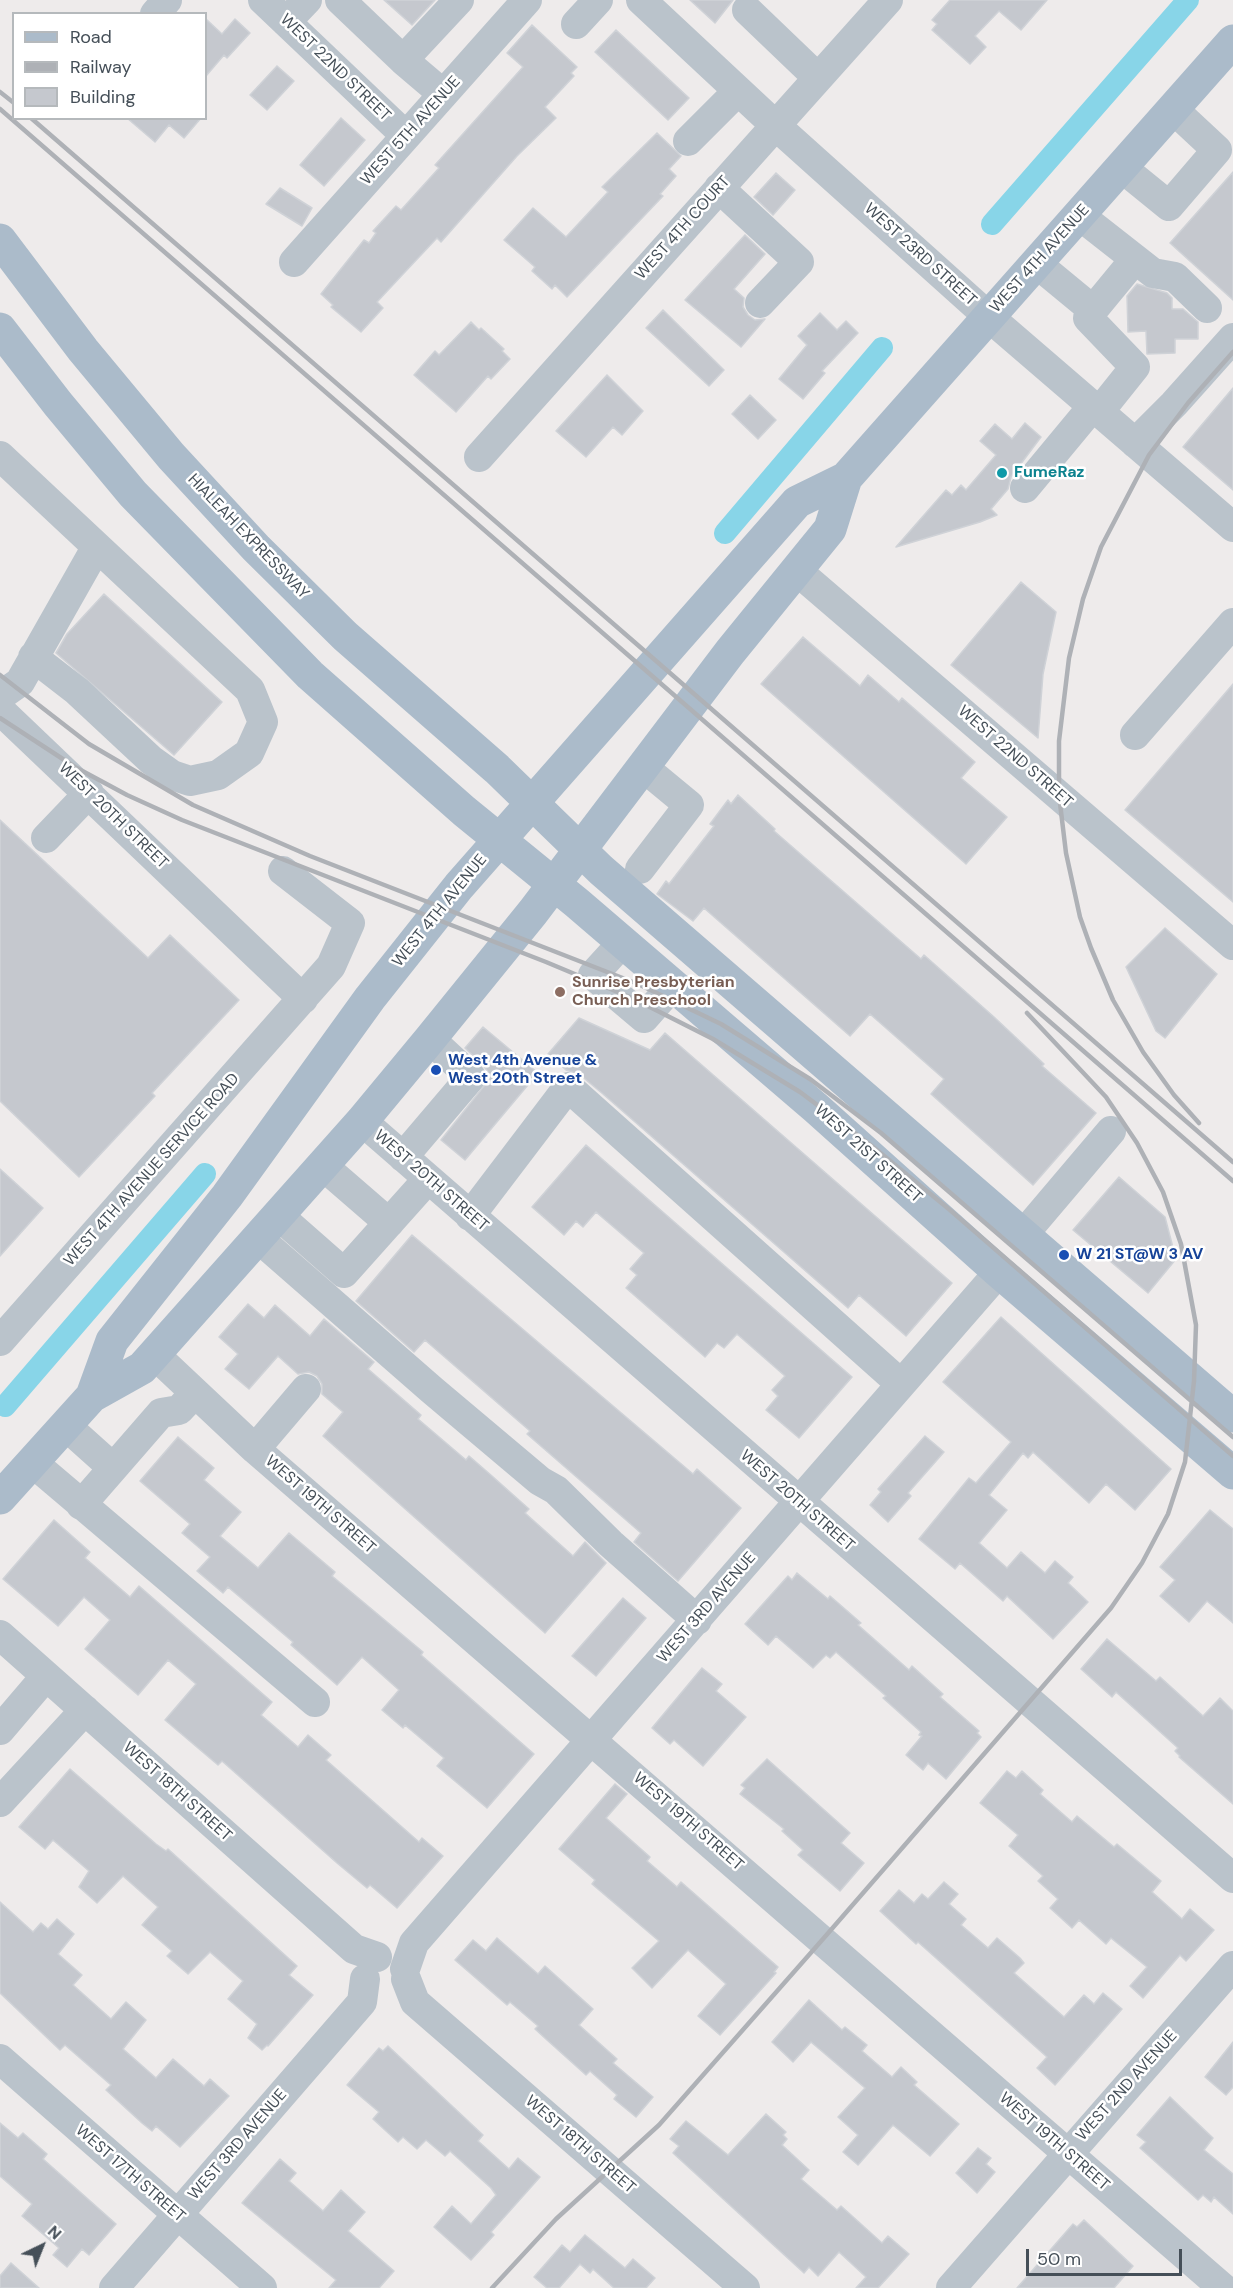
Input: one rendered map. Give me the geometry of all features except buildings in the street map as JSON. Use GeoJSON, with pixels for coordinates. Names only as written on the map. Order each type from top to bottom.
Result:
{"type":"FeatureCollection","features":[{"type":"Feature","properties":{"kind":"main road","name":"WEST 4TH AVENUE"},"geometry":{"type":"LineString","coordinates":[[92,1396],[112,1341],[227,1196],[370,998],[530,802],[797,502],[846,478],[1232,43]]}},
{"type":"Feature","properties":{"kind":"main road","name":"HIALEAH EXPRESSWAY"},"geometry":{"type":"LineString","coordinates":[[0,240],[83,350],[171,456],[240,531],[345,636],[530,802]]}},
{"type":"Feature","properties":{"kind":"main road"},"geometry":{"type":"LineString","coordinates":[[0,328],[58,404],[133,494],[219,585],[319,683],[499,839]]}},
{"type":"Feature","properties":{"kind":"main road","name":"WEST 4TH AVENUE"},"geometry":{"type":"LineString","coordinates":[[0,1498],[92,1396],[142,1368],[155,1355],[362,1121],[554,884],[830,529],[846,478]]}},
{"type":"Feature","properties":{"kind":"main road"},"geometry":{"type":"LineString","coordinates":[[530,802],[580,849],[843,1076],[1022,1236],[1233,1416]]}},
{"type":"Feature","properties":{"kind":"main road","name":"WEST 21ST STREET"},"geometry":{"type":"LineString","coordinates":[[499,839],[673,985],[999,1272],[1233,1473]]}},
{"type":"Feature","properties":{"kind":"street"},"geometry":{"type":"LineString","coordinates":[[157,12],[167,0]]}},
{"type":"Feature","properties":{"kind":"street","name":"WEST 22ND STREET"},"geometry":{"type":"LineString","coordinates":[[263,0],[406,136]]}},
{"type":"Feature","properties":{"kind":"street"},"geometry":{"type":"LineString","coordinates":[[286,22],[307,0]]}},
{"type":"Feature","properties":{"kind":"street"},"geometry":{"type":"LineString","coordinates":[[340,0],[403,60],[443,94]]}},
{"type":"Feature","properties":{"kind":"street"},"geometry":{"type":"LineString","coordinates":[[403,60],[459,0]]}},
{"type":"Feature","properties":{"kind":"street","name":"WEST 5TH AVENUE"},"geometry":{"type":"LineString","coordinates":[[294,262],[527,0]]}},
{"type":"Feature","properties":{"kind":"street"},"geometry":{"type":"LineString","coordinates":[[576,24],[598,0]]}},
{"type":"Feature","properties":{"kind":"street","name":"WEST 4TH COURT"},"geometry":{"type":"LineString","coordinates":[[479,457],[888,0]]}},
{"type":"Feature","properties":{"kind":"street","name":"WEST 23RD STREET"},"geometry":{"type":"LineString","coordinates":[[646,2],[775,125],[989,317],[1233,527]]}},
{"type":"Feature","properties":{"kind":"street"},"geometry":{"type":"LineString","coordinates":[[747,10],[818,78]]}},
{"type":"Feature","properties":{"kind":"street"},"geometry":{"type":"LineString","coordinates":[[688,141],[738,91]]}},
{"type":"Feature","properties":{"kind":"street"},"geometry":{"type":"LineString","coordinates":[[1121,167],[1169,206],[1217,150],[1173,109]]}},
{"type":"Feature","properties":{"kind":"street"},"geometry":{"type":"LineString","coordinates":[[719,188],[737,223],[799,262],[760,303]]}},
{"type":"Feature","properties":{"kind":"street"},"geometry":{"type":"LineString","coordinates":[[1079,215],[1153,273],[1175,277],[1207,308]]}},
{"type":"Feature","properties":{"kind":"street"},"geometry":{"type":"LineString","coordinates":[[1025,488],[1135,367],[1088,318],[1135,259]]}},
{"type":"Feature","properties":{"kind":"street"},"geometry":{"type":"LineString","coordinates":[[1036,263],[1093,310]]}},
{"type":"Feature","properties":{"kind":"street"},"geometry":{"type":"LineString","coordinates":[[1135,443],[1233,338]]}},
{"type":"Feature","properties":{"kind":"street"},"geometry":{"type":"LineString","coordinates":[[0,456],[250,690],[263,722],[249,753],[218,775],[190,781],[172,775],[151,760],[77,691],[33,657]]}},
{"type":"Feature","properties":{"kind":"street"},"geometry":{"type":"LineString","coordinates":[[1,709],[20,682],[96,548]]}},
{"type":"Feature","properties":{"kind":"street","name":"WEST 22ND STREET"},"geometry":{"type":"LineString","coordinates":[[796,570],[1233,945]]}},
{"type":"Feature","properties":{"kind":"street"},"geometry":{"type":"LineString","coordinates":[[1135,735],[1233,623]]}},
{"type":"Feature","properties":{"kind":"street","name":"WEST 20TH STREET"},"geometry":{"type":"LineString","coordinates":[[1,709],[303,999]]}},
{"type":"Feature","properties":{"kind":"street"},"geometry":{"type":"LineString","coordinates":[[640,869],[689,805],[643,767]]}},
{"type":"Feature","properties":{"kind":"street"},"geometry":{"type":"LineString","coordinates":[[46,838],[89,792]]}},
{"type":"Feature","properties":{"kind":"street","name":"WEST 4TH AVENUE SERVICE ROAD"},"geometry":{"type":"LineString","coordinates":[[0,1341],[331,966],[350,923],[283,871]]}},
{"type":"Feature","properties":{"kind":"street"},"geometry":{"type":"LineString","coordinates":[[623,942],[593,975],[644,1018],[673,985]]}},
{"type":"Feature","properties":{"kind":"street"},"geometry":{"type":"LineString","coordinates":[[403,1157],[471,1077],[430,1039]]}},
{"type":"Feature","properties":{"kind":"street"},"geometry":{"type":"LineString","coordinates":[[470,1216],[568,1087],[902,1384]]}},
{"type":"Feature","properties":{"kind":"street","name":"WEST 20TH STREET"},"geometry":{"type":"LineString","coordinates":[[362,1121],[798,1503],[1233,1878]]}},
{"type":"Feature","properties":{"kind":"street"},"geometry":{"type":"LineString","coordinates":[[1022,1236],[1112,1131]]}},
{"type":"Feature","properties":{"kind":"street"},"geometry":{"type":"LineString","coordinates":[[322,1165],[389,1223]]}},
{"type":"Feature","properties":{"kind":"street"},"geometry":{"type":"LineString","coordinates":[[268,1226],[344,1273],[428,1179]]}},
{"type":"Feature","properties":{"kind":"street"},"geometry":{"type":"LineString","coordinates":[[268,1226],[432,1390],[540,1481],[556,1490],[611,1544],[697,1620]]}},
{"type":"Feature","properties":{"kind":"street","name":"WEST 3RD AVENUE"},"geometry":{"type":"LineString","coordinates":[[114,2288],[999,1272]]}},
{"type":"Feature","properties":{"kind":"street","name":"WEST 19TH STREET"},"geometry":{"type":"LineString","coordinates":[[155,1355],[255,1449],[1223,2288]]}},
{"type":"Feature","properties":{"kind":"street"},"geometry":{"type":"LineString","coordinates":[[255,1449],[306,1389]]}},
{"type":"Feature","properties":{"kind":"street"},"geometry":{"type":"LineString","coordinates":[[81,1505],[161,1413],[179,1410],[195,1393]]}},
{"type":"Feature","properties":{"kind":"street"},"geometry":{"type":"LineString","coordinates":[[65,1425],[112,1468]]}},
{"type":"Feature","properties":{"kind":"street"},"geometry":{"type":"LineString","coordinates":[[32,1462],[315,1702]]}},
{"type":"Feature","properties":{"kind":"street","name":"WEST 18TH STREET"},"geometry":{"type":"LineString","coordinates":[[0,1635],[745,2288]]}},
{"type":"Feature","properties":{"kind":"street"},"geometry":{"type":"LineString","coordinates":[[0,1730],[46,1676]]}},
{"type":"Feature","properties":{"kind":"street"},"geometry":{"type":"LineString","coordinates":[[0,1802],[85,1710]]}},
{"type":"Feature","properties":{"kind":"street","name":"WEST 2ND AVENUE"},"geometry":{"type":"LineString","coordinates":[[951,2288],[1233,1966]]}},
{"type":"Feature","properties":{"kind":"street","name":"WEST 17TH STREET"},"geometry":{"type":"LineString","coordinates":[[0,2060],[262,2288]]}},
{"type":"Feature","properties":{"kind":"waterway"},"geometry":{"type":"LineString","coordinates":[[992,224],[1188,0]]}},
{"type":"Feature","properties":{"kind":"waterway"},"geometry":{"type":"LineString","coordinates":[[725,533],[882,348]]}},
{"type":"Feature","properties":{"kind":"waterway"},"geometry":{"type":"LineString","coordinates":[[5,1406],[205,1174]]}},
{"type":"Feature","properties":{"kind":"railway"},"geometry":{"type":"LineString","coordinates":[[0,92],[12,101]]}},
{"type":"Feature","properties":{"kind":"railway"},"geometry":{"type":"LineString","coordinates":[[0,109],[12,119]]}},
{"type":"Feature","properties":{"kind":"railway"},"geometry":{"type":"LineString","coordinates":[[13,120],[1233,1181]]}},
{"type":"Feature","properties":{"kind":"railway"},"geometry":{"type":"LineString","coordinates":[[33,120],[1233,1162]]}},
{"type":"Feature","properties":{"kind":"railway"},"geometry":{"type":"LineString","coordinates":[[1199,1123],[1174,1095],[1143,1052],[1113,1000],[1091,948],[1080,917],[1066,853],[1059,795],[1059,741],[1069,658],[1083,599],[1101,547],[1149,455],[1188,403],[1233,352]]}},
{"type":"Feature","properties":{"kind":"railway"},"geometry":{"type":"LineString","coordinates":[[0,675],[89,744],[193,805],[310,856],[638,984],[721,1024],[810,1079],[881,1133],[1233,1437]]}},
{"type":"Feature","properties":{"kind":"railway"},"geometry":{"type":"LineString","coordinates":[[0,718],[75,767],[127,795],[182,820],[546,962],[632,998],[713,1039],[800,1092],[872,1146],[950,1210],[1233,1456]]}},
{"type":"Feature","properties":{"kind":"railway"},"geometry":{"type":"LineString","coordinates":[[492,2288],[556,2219],[659,2125],[823,1939],[1111,1608],[1142,1563],[1168,1514],[1185,1462],[1194,1381],[1196,1325],[1181,1244],[1163,1192],[1137,1143],[1106,1097],[1027,1013]]}},
{"type":"Feature","properties":{"kind":"place","name":"FumeRaz"},"geometry":{"type":"Point","coordinates":[1002,473]}},
{"type":"Feature","properties":{"kind":"place","name":"Sunrise Presbyterian Church Preschool"},"geometry":{"type":"Point","coordinates":[560,992]}},
{"type":"Feature","properties":{"kind":"place","name":"West 4th Avenue & West 20th Street"},"geometry":{"type":"Point","coordinates":[436,1070]}},
{"type":"Feature","properties":{"kind":"place","name":"W 21 ST@W 3 AV"},"geometry":{"type":"Point","coordinates":[1064,1255]}}]}
